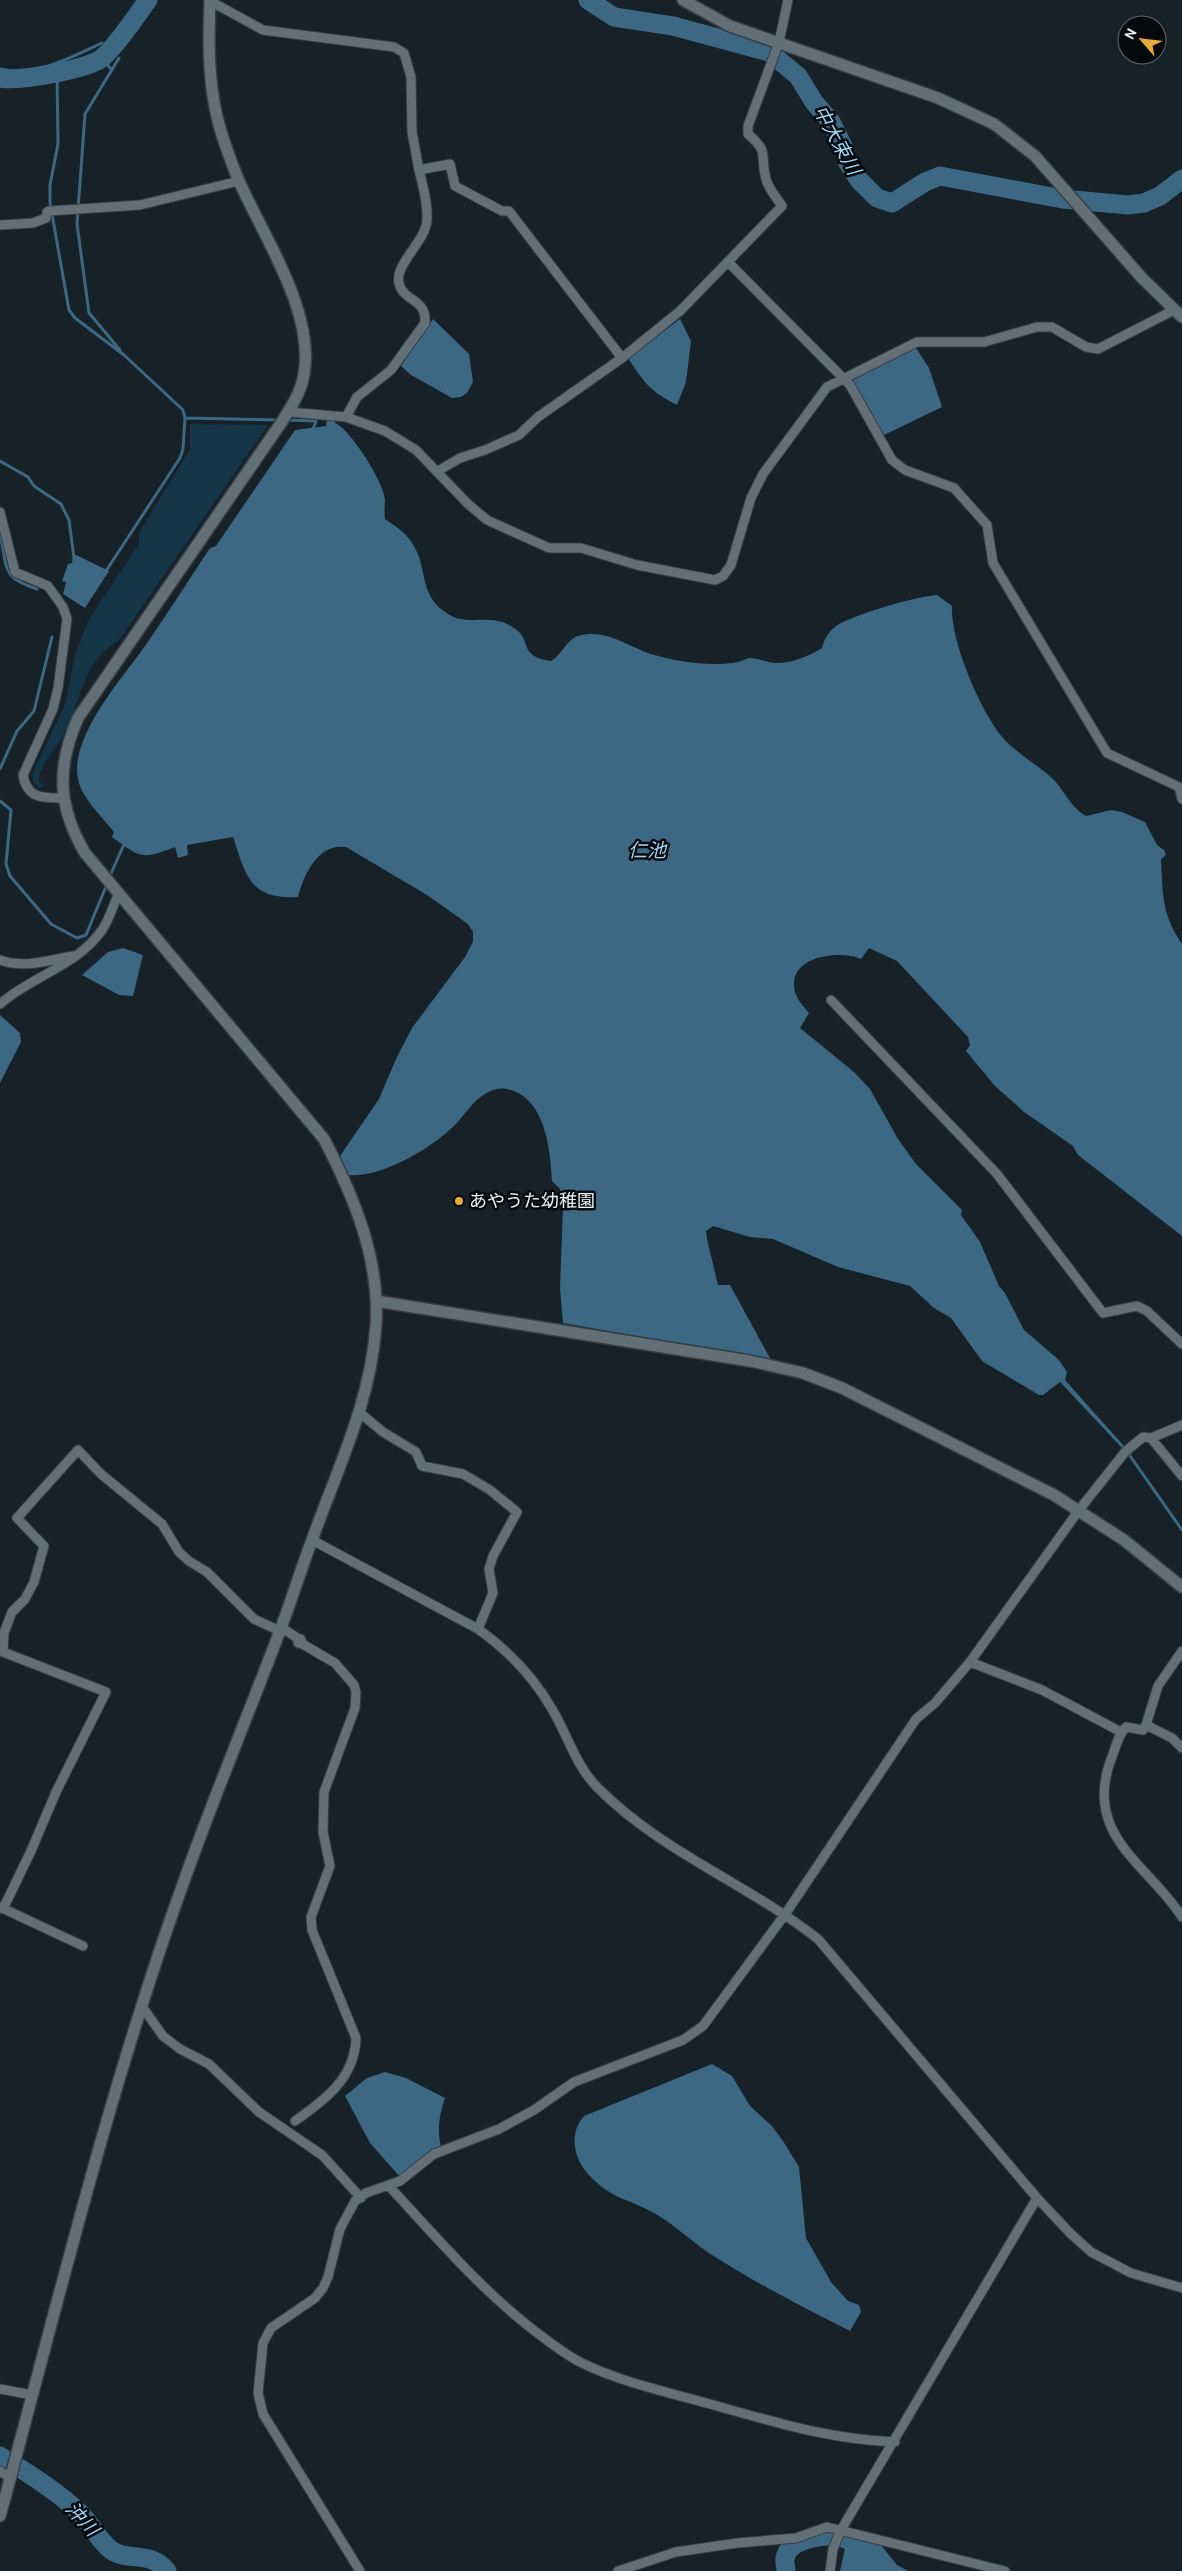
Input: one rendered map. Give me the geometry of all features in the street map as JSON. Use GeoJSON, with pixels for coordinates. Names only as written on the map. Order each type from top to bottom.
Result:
{"type":"FeatureCollection","features":[{"type":"Feature","properties":{"kind":"street"},"geometry":{"type":"LineString","coordinates":[[0,2516],[105,2127],[141,2005],[184,1879],[280,1631],[359,1412],[370,1375],[376,1327],[376,1301],[364,1230],[349,1188],[324,1139],[85,854],[74,834],[63,798],[64,756],[78,718],[285,417],[302,381],[304,362],[298,311],[289,284],[239,181],[222,136],[213,99],[209,64],[210,0],[263,30],[394,47],[404,53],[411,77],[412,132],[426,201],[427,221],[423,236],[399,274],[399,284],[405,293],[421,306],[426,314],[425,323],[391,370],[357,397],[346,417]]}},
{"type":"Feature","properties":{"kind":"street"},"geometry":{"type":"LineString","coordinates":[[285,417],[346,417],[385,431],[405,442],[438,470],[468,504],[487,520],[549,548],[581,548],[637,565],[715,580],[723,576],[731,565],[751,498],[764,474],[826,388],[842,378],[917,342],[984,342],[1037,327],[1052,327],[1086,347],[1098,349],[1178,313],[1021,144],[980,116],[938,98],[776,51],[683,0]]}},
{"type":"Feature","properties":{"kind":"street"},"geometry":{"type":"LineString","coordinates":[[438,470],[460,458],[485,450],[519,435],[538,417],[622,358],[680,311],[782,206],[766,180],[761,146],[748,134],[748,126],[776,51],[788,0]]}},
{"type":"Feature","properties":{"kind":"street"},"geometry":{"type":"LineString","coordinates":[[419,170],[450,164],[455,186],[502,211],[509,211],[622,358]]}},
{"type":"Feature","properties":{"kind":"street"},"geometry":{"type":"LineString","coordinates":[[0,224],[33,223],[46,218],[47,212],[51,211],[140,205],[239,181]]}},
{"type":"Feature","properties":{"kind":"street"},"geometry":{"type":"LineString","coordinates":[[728,262],[850,385],[892,460],[905,470],[954,488],[987,525],[993,563],[1107,753],[1180,786],[1182,799]]}},
{"type":"Feature","properties":{"kind":"street"},"geometry":{"type":"LineString","coordinates":[[0,512],[15,572],[48,586],[63,607],[67,619],[54,702],[23,775],[29,792],[36,796],[63,798]]}},
{"type":"Feature","properties":{"kind":"street"},"geometry":{"type":"LineString","coordinates":[[0,1004],[16,990],[78,955],[102,930],[116,892]]}},
{"type":"Feature","properties":{"kind":"street"},"geometry":{"type":"LineString","coordinates":[[0,960],[8,963],[31,964],[78,955]]}},
{"type":"Feature","properties":{"kind":"street"},"geometry":{"type":"LineString","coordinates":[[831,1000],[997,1174],[1103,1313],[1137,1306],[1147,1311],[1182,1344]]}},
{"type":"Feature","properties":{"kind":"street"},"geometry":{"type":"LineString","coordinates":[[376,1301],[750,1361],[803,1373],[851,1392],[1079,1510],[1145,1555],[1182,1587]]}},
{"type":"Feature","properties":{"kind":"street"},"geometry":{"type":"LineString","coordinates":[[359,1412],[383,1432],[416,1452],[422,1466],[462,1474],[490,1490],[517,1512],[493,1556],[489,1569],[494,1593],[478,1629]]}},
{"type":"Feature","properties":{"kind":"street"},"geometry":{"type":"LineString","coordinates":[[360,2571],[263,2414],[258,2393],[263,2343],[271,2328],[315,2298],[323,2288],[328,2277],[340,2229],[355,2201],[400,2181],[434,2154],[508,2124],[534,2110],[574,2082],[683,2040],[703,2026],[786,1913],[916,1719],[935,1703],[970,1662],[1079,1510],[1127,1451],[1143,1437],[1151,1438],[1182,1425]]}},
{"type":"Feature","properties":{"kind":"street"},"geometry":{"type":"LineString","coordinates":[[1151,1438],[1182,1476]]}},
{"type":"Feature","properties":{"kind":"street"},"geometry":{"type":"LineString","coordinates":[[84,1946],[1,1908],[31,1851],[56,1792],[106,1692],[3,1652],[4,1633],[12,1612],[25,1599],[34,1582],[44,1546],[16,1518],[78,1450],[101,1474],[162,1524],[179,1552],[188,1561],[207,1572],[254,1619],[280,1631],[287,1631],[299,1641],[335,1663],[354,1685],[356,1692],[355,1708],[324,1792],[323,1832],[330,1866],[311,1917],[312,1930],[356,2038],[356,2056],[344,2079],[318,2105],[295,2121]]}},
{"type":"Feature","properties":{"kind":"street"},"geometry":{"type":"LineString","coordinates":[[312,1540],[478,1629],[503,1647],[525,1670],[552,1708],[582,1766],[595,1786],[618,1807],[699,1864],[786,1913],[818,1939],[1037,2198],[1091,2252],[1131,2273],[1182,2288]]}},
{"type":"Feature","properties":{"kind":"street"},"geometry":{"type":"LineString","coordinates":[[1182,1651],[1158,1686],[1143,1730],[1126,1727],[1121,1732],[1108,1768],[1104,1796],[1109,1818],[1125,1852],[1175,1906],[1182,1917]]}},
{"type":"Feature","properties":{"kind":"street"},"geometry":{"type":"LineString","coordinates":[[970,1662],[1042,1690],[1121,1732]]}},
{"type":"Feature","properties":{"kind":"street"},"geometry":{"type":"LineString","coordinates":[[1146,1725],[1172,1738],[1182,1748]]}},
{"type":"Feature","properties":{"kind":"street"},"geometry":{"type":"LineString","coordinates":[[141,2005],[163,2036],[209,2064],[259,2112],[322,2155],[361,2198]]}},
{"type":"Feature","properties":{"kind":"street"},"geometry":{"type":"LineString","coordinates":[[389,2186],[505,2309],[581,2363],[642,2386],[790,2427],[828,2436],[895,2442]]}},
{"type":"Feature","properties":{"kind":"street"},"geometry":{"type":"LineString","coordinates":[[830,2571],[833,2549],[841,2530],[895,2442],[1037,2198]]}},
{"type":"Feature","properties":{"kind":"street"},"geometry":{"type":"LineString","coordinates":[[0,2389],[32,2394]]}},
{"type":"Feature","properties":{"kind":"street"},"geometry":{"type":"LineString","coordinates":[[0,2471],[11,2475]]}},
{"type":"Feature","properties":{"kind":"street"},"geometry":{"type":"LineString","coordinates":[[618,2571],[643,2561],[676,2552],[796,2538],[828,2527],[1005,2571]]}},
{"type":"Feature","properties":{"kind":"street"},"geometry":{"type":"LineString","coordinates":[[643,2561],[644,2571]]}},
{"type":"Feature","properties":{"kind":"shaded area"},"geometry":{"type":"Polygon","coordinates":[[[190,424],[268,425],[119,640],[110,646],[93,665],[65,733],[46,761],[41,772],[39,781],[44,786],[40,788],[33,781],[32,774],[65,705],[75,655],[89,619],[139,544],[139,533],[190,449],[190,424]]]}},
{"type":"Feature","properties":{"kind":"water"},"geometry":{"type":"Polygon","coordinates":[[[433,319],[469,354],[473,382],[467,393],[461,397],[452,398],[411,375],[401,366],[433,319]]]}},
{"type":"Feature","properties":{"kind":"water"},"geometry":{"type":"Polygon","coordinates":[[[680,319],[691,341],[686,382],[677,405],[649,386],[628,358],[680,319]]]}},
{"type":"Feature","properties":{"kind":"water"},"geometry":{"type":"Polygon","coordinates":[[[916,348],[929,368],[942,407],[884,435],[854,384],[853,379],[916,348]]]}},
{"type":"Feature","properties":{"kind":"water","name":"仁池"},"geometry":{"type":"Polygon","coordinates":[[[327,419],[335,420],[335,423],[349,435],[373,469],[385,499],[385,519],[402,531],[412,543],[419,557],[428,592],[432,599],[439,607],[456,618],[506,623],[520,633],[529,652],[540,659],[551,661],[574,638],[588,634],[597,634],[616,639],[651,654],[683,661],[717,664],[738,662],[749,658],[781,663],[800,659],[822,648],[825,639],[831,631],[844,622],[885,607],[937,595],[952,606],[956,638],[969,677],[987,713],[1005,740],[1053,779],[1072,804],[1086,816],[1111,810],[1122,812],[1145,822],[1157,845],[1164,850],[1166,855],[1161,859],[1164,903],[1170,923],[1182,944],[1182,1236],[1078,1155],[1073,1146],[1024,1112],[995,1086],[966,1051],[970,1045],[968,1037],[897,961],[869,948],[861,959],[852,956],[830,955],[809,961],[801,967],[795,976],[794,986],[797,997],[809,1013],[800,1028],[854,1072],[870,1089],[898,1139],[916,1164],[962,1210],[961,1215],[980,1242],[999,1286],[1005,1293],[1024,1330],[1059,1360],[1067,1372],[1065,1380],[1124,1446],[1122,1448],[1060,1382],[1043,1395],[1039,1395],[982,1361],[951,1318],[934,1308],[910,1286],[838,1267],[773,1239],[750,1237],[713,1226],[706,1231],[718,1285],[730,1285],[771,1360],[563,1323],[560,1288],[563,1206],[560,1189],[552,1181],[550,1155],[539,1115],[532,1104],[523,1096],[511,1090],[498,1089],[485,1094],[446,1133],[434,1143],[406,1160],[376,1172],[348,1175],[340,1156],[379,1099],[412,1028],[465,957],[473,942],[473,932],[468,924],[427,895],[346,847],[336,847],[320,855],[308,870],[298,897],[282,897],[269,894],[260,890],[252,883],[242,863],[233,837],[187,845],[188,855],[178,858],[175,847],[155,854],[142,855],[136,853],[112,837],[114,832],[89,802],[81,789],[77,766],[88,729],[98,711],[145,646],[210,548],[216,546],[295,430],[326,426],[327,419]]]}},
{"type":"Feature","properties":{"kind":"water"},"geometry":{"type":"Polygon","coordinates":[[[76,555],[109,571],[85,608],[63,594],[66,582],[62,581],[68,564],[72,563],[73,556],[76,555]]]}},
{"type":"Feature","properties":{"kind":"water"},"geometry":{"type":"Polygon","coordinates":[[[123,948],[143,955],[133,996],[119,995],[82,975],[108,952],[123,948]]]}},
{"type":"Feature","properties":{"kind":"water"},"geometry":{"type":"Polygon","coordinates":[[[0,1015],[20,1033],[21,1042],[0,1083],[0,1015]]]}},
{"type":"Feature","properties":{"kind":"water"},"geometry":{"type":"Polygon","coordinates":[[[712,2064],[732,2076],[750,2106],[772,2126],[799,2167],[806,2238],[831,2282],[848,2301],[859,2305],[861,2312],[850,2331],[749,2278],[709,2253],[659,2216],[605,2189],[588,2174],[579,2160],[576,2153],[575,2137],[579,2123],[584,2116],[712,2064]]]}},
{"type":"Feature","properties":{"kind":"water"},"geometry":{"type":"Polygon","coordinates":[[[385,2072],[406,2078],[445,2098],[439,2123],[441,2147],[401,2178],[370,2143],[345,2096],[367,2078],[385,2072]]]}},
{"type":"Feature","properties":{"kind":"water"},"geometry":{"type":"Polygon","coordinates":[[[862,2538],[880,2544],[897,2565],[908,2571],[840,2571],[846,2544],[860,2546],[862,2538]]]}},
{"type":"Feature","properties":{"kind":"waterway","name":"中大束川"},"geometry":{"type":"LineString","coordinates":[[0,78],[9,79],[52,74],[95,62],[113,47],[148,0]]}},
{"type":"Feature","properties":{"kind":"waterway","name":"中大束川"},"geometry":{"type":"LineString","coordinates":[[588,0],[614,17],[673,26],[769,52],[798,76],[814,102],[831,122],[843,146],[848,163],[859,180],[877,198],[892,203],[925,182],[940,176],[1063,199],[1128,205],[1144,203],[1160,196],[1182,179]]}},
{"type":"Feature","properties":{"kind":"waterway"},"geometry":{"type":"LineString","coordinates":[[0,69],[26,71],[52,65],[102,43]]}},
{"type":"Feature","properties":{"kind":"waterway"},"geometry":{"type":"LineString","coordinates":[[119,58],[85,114],[77,224],[89,313],[120,350]]}},
{"type":"Feature","properties":{"kind":"waterway"},"geometry":{"type":"LineString","coordinates":[[102,59],[112,70]]}},
{"type":"Feature","properties":{"kind":"waterway"},"geometry":{"type":"LineString","coordinates":[[57,73],[58,144],[50,185],[50,203],[69,310],[75,318],[124,355],[183,410],[185,418],[279,420]]}},
{"type":"Feature","properties":{"kind":"waterway"},"geometry":{"type":"LineString","coordinates":[[104,574],[180,458],[183,449],[185,418]]}},
{"type":"Feature","properties":{"kind":"waterway"},"geometry":{"type":"LineString","coordinates":[[285,420],[316,421],[313,429]]}},
{"type":"Feature","properties":{"kind":"waterway"},"geometry":{"type":"LineString","coordinates":[[0,461],[28,477],[34,486],[61,504],[69,520],[74,558]]}},
{"type":"Feature","properties":{"kind":"waterway"},"geometry":{"type":"LineString","coordinates":[[0,534],[5,563],[11,575],[25,585],[37,589]]}},
{"type":"Feature","properties":{"kind":"waterway"},"geometry":{"type":"LineString","coordinates":[[0,769],[17,731],[34,711],[52,637]]}},
{"type":"Feature","properties":{"kind":"waterway"},"geometry":{"type":"LineString","coordinates":[[0,801],[11,810],[6,864],[10,876],[51,924],[77,938],[86,935],[107,884]]}},
{"type":"Feature","properties":{"kind":"waterway"},"geometry":{"type":"LineString","coordinates":[[109,878],[125,842]]}},
{"type":"Feature","properties":{"kind":"waterway"},"geometry":{"type":"LineString","coordinates":[[1128,1453],[1182,1530]]}},
{"type":"Feature","properties":{"kind":"waterway","name":"沖川"},"geometry":{"type":"LineString","coordinates":[[0,2456],[42,2483],[72,2506],[85,2518],[102,2542],[111,2550],[124,2555],[146,2558],[161,2565],[167,2571]]}},
{"type":"Feature","properties":{"kind":"waterway","name":"沖川"},"geometry":{"type":"LineString","coordinates":[[786,2571],[785,2558],[791,2547],[811,2538],[831,2536]]}},
{"type":"Feature","properties":{"kind":"waterway","name":"沖川"},"geometry":{"type":"LineString","coordinates":[[845,2539],[855,2542],[866,2571]]}},
{"type":"Feature","properties":{"kind":"place","name":"あやうた幼稚園"},"geometry":{"type":"Point","coordinates":[459,1201]}}]}
